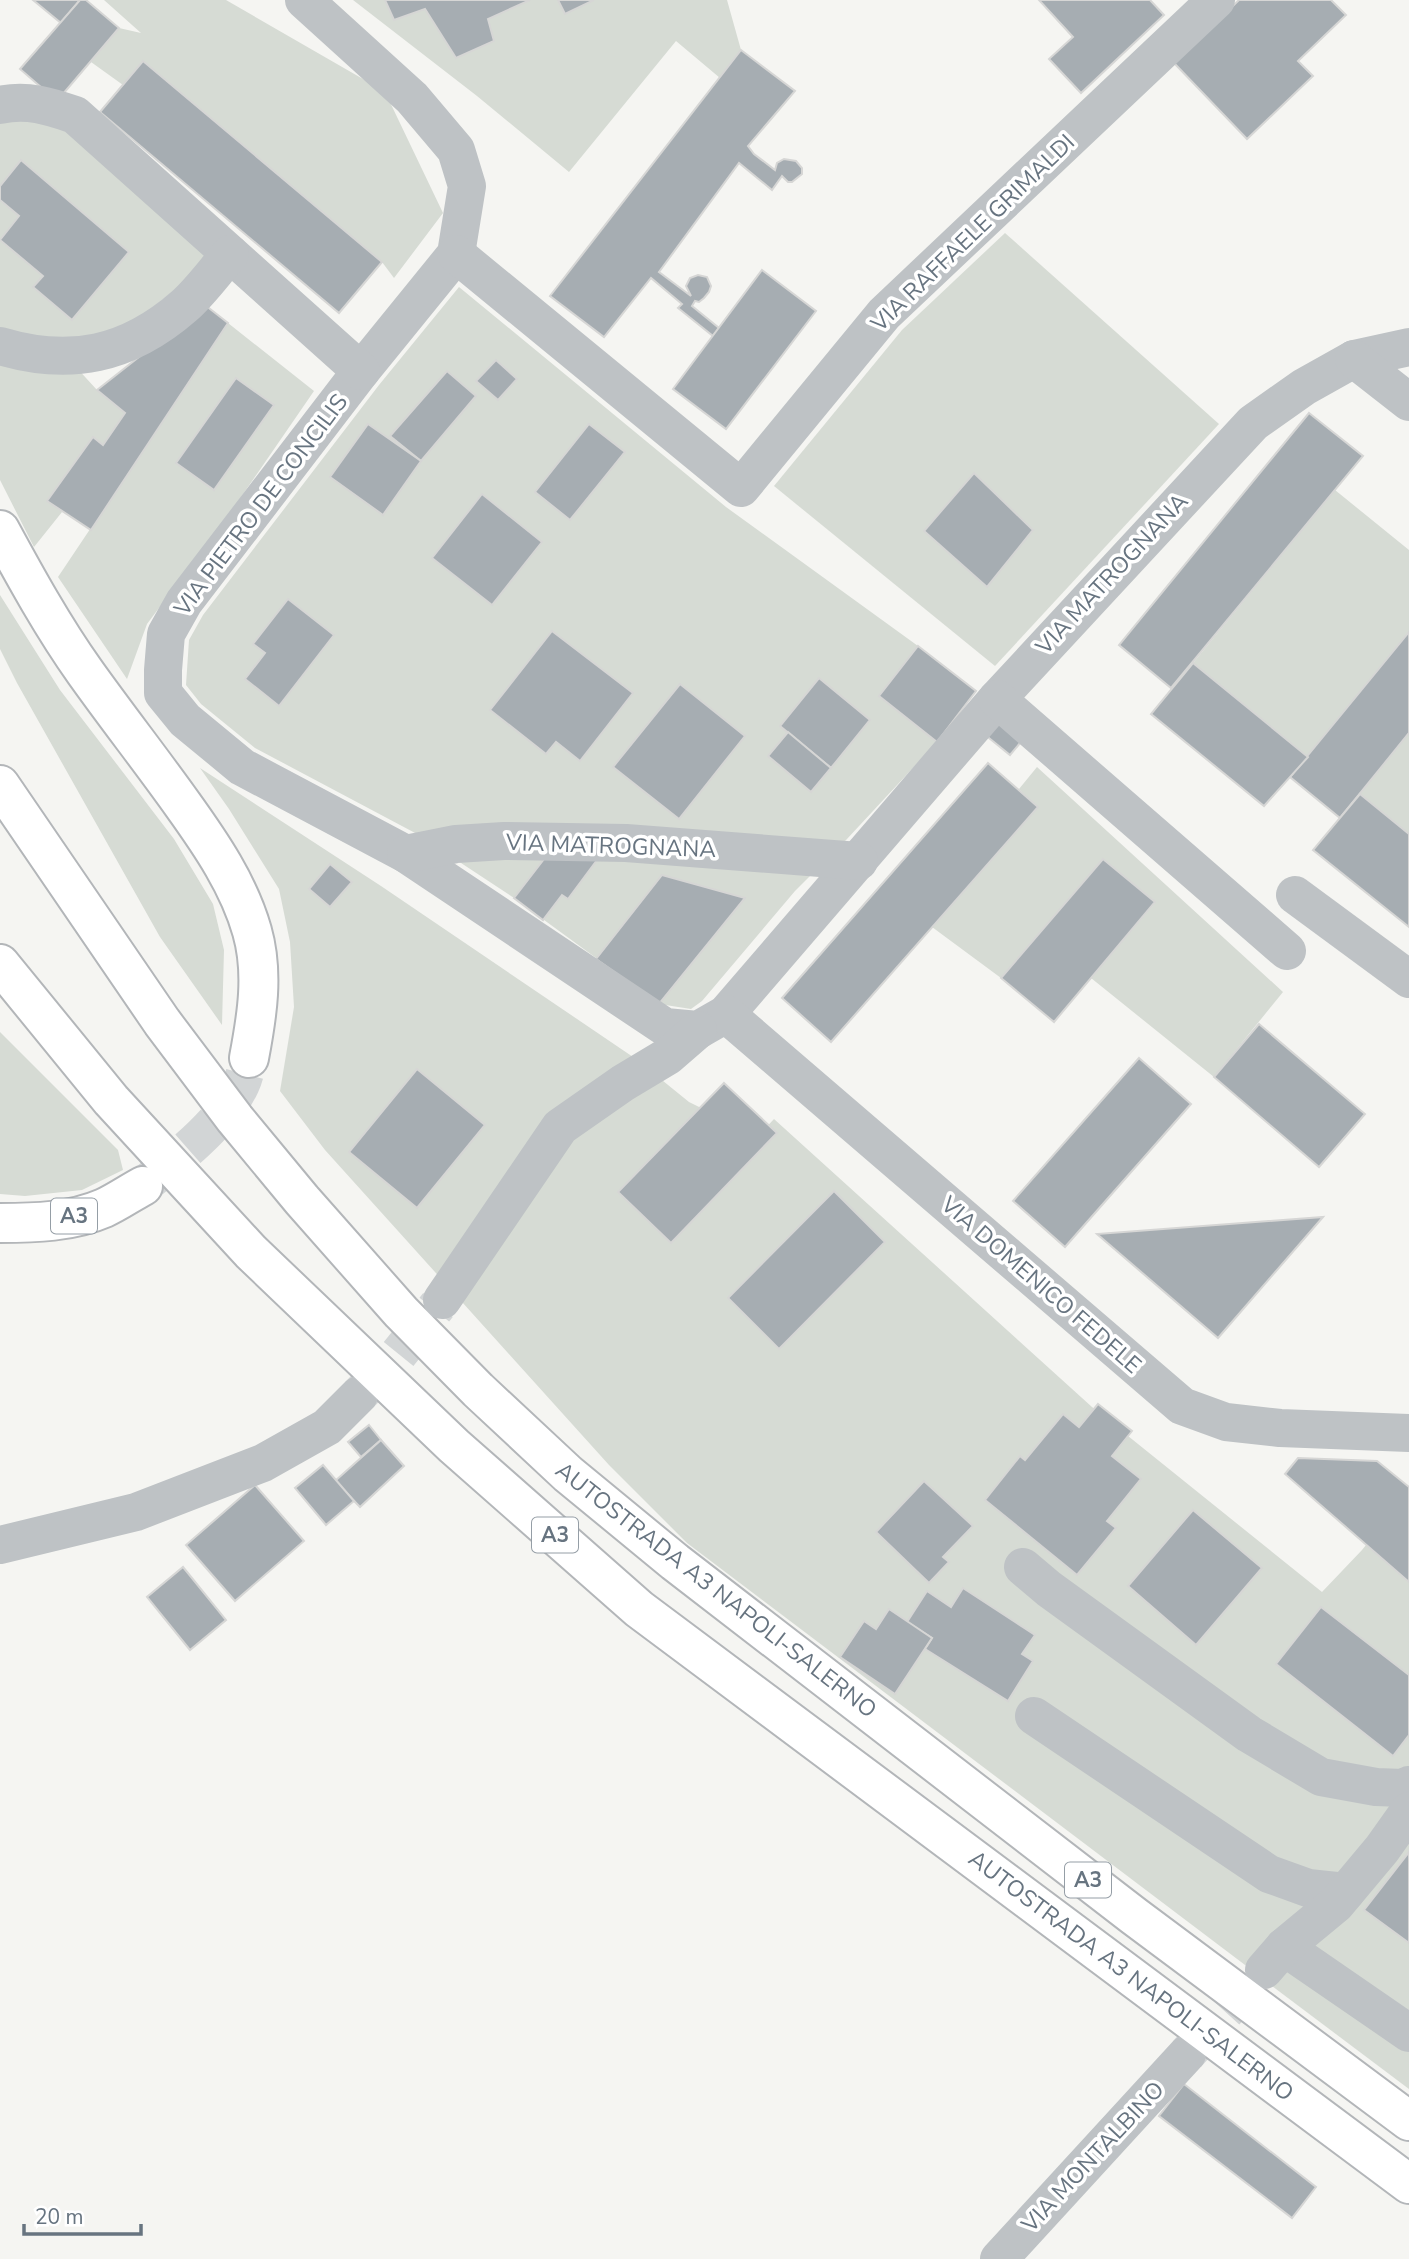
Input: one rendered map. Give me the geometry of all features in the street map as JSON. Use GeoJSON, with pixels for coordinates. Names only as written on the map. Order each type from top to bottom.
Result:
{"type":"FeatureCollection","features":[{"type":"Feature","properties":{"kind":"highway"},"geometry":{"type":"LineString","coordinates":[[0,530],[83,670],[200,828],[243,905],[253,933],[259,975],[257,1014],[249,1058]]}},
{"type":"Feature","properties":{"kind":"highway","name":"AUTOSTRADA A3 NAPOLI-SALERNO"},"geometry":{"type":"LineString","coordinates":[[0,785],[162,1022],[235,1119],[401,1312],[478,1390],[568,1474],[675,1562],[1134,1916],[1409,2121]]}},
{"type":"Feature","properties":{"kind":"highway","name":"AUTOSTRADA A3 NAPOLI-SALERNO"},"geometry":{"type":"LineString","coordinates":[[0,964],[111,1100],[251,1252],[454,1446],[639,1609],[1409,2184]]}},
{"type":"Feature","properties":{"kind":"highway","name":"A3"},"geometry":{"type":"LineString","coordinates":[[0,975],[34,1008]]}},
{"type":"Feature","properties":{"kind":"highway","name":"A3"},"geometry":{"type":"LineString","coordinates":[[0,1223],[35,1223],[72,1217],[103,1208],[143,1186]]}},
{"type":"Feature","properties":{"kind":"street","name":"VIA PIETRO DE CONCILIS"},"geometry":{"type":"LineString","coordinates":[[304,0],[412,98],[456,150],[467,186],[456,254],[361,371],[184,602],[166,634],[163,693],[185,720],[242,767],[406,854],[665,1027],[712,1022]]}},
{"type":"Feature","properties":{"kind":"street","name":"VIA RAFFAELE GRIMALDI"},"geometry":{"type":"LineString","coordinates":[[456,254],[741,488],[884,314],[1216,0]]}},
{"type":"Feature","properties":{"kind":"street"},"geometry":{"type":"LineString","coordinates":[[0,104],[44,104],[75,115],[361,371]]}},
{"type":"Feature","properties":{"kind":"street"},"geometry":{"type":"LineString","coordinates":[[0,346],[62,358],[119,348],[147,333],[185,306],[230,254]]}},
{"type":"Feature","properties":{"kind":"street","name":"VIA MATROGNANA"},"geometry":{"type":"LineString","coordinates":[[442,1300],[560,1127],[623,1083],[668,1056],[712,1022],[859,861],[996,699],[1254,423],[1304,387],[1354,359],[1409,347]]}},
{"type":"Feature","properties":{"kind":"street"},"geometry":{"type":"LineString","coordinates":[[1354,359],[1409,402]]}},
{"type":"Feature","properties":{"kind":"street"},"geometry":{"type":"LineString","coordinates":[[996,699],[1287,951]]}},
{"type":"Feature","properties":{"kind":"street","name":"VIA MATROGNANA"},"geometry":{"type":"LineString","coordinates":[[406,854],[456,844],[626,843],[859,861]]}},
{"type":"Feature","properties":{"kind":"street"},"geometry":{"type":"LineString","coordinates":[[1295,895],[1409,979]]}},
{"type":"Feature","properties":{"kind":"street","name":"VIA DOMENICO FEDELE"},"geometry":{"type":"LineString","coordinates":[[712,1022],[1182,1406],[1226,1422],[1280,1428],[1409,1433]]}},
{"type":"Feature","properties":{"kind":"street"},"geometry":{"type":"LineString","coordinates":[[0,1545],[136,1512],[263,1463],[327,1427],[359,1395]]}},
{"type":"Feature","properties":{"kind":"street"},"geometry":{"type":"LineString","coordinates":[[1023,1567],[1049,1589],[1249,1734],[1321,1777],[1376,1787],[1403,1788],[1409,1785]]}},
{"type":"Feature","properties":{"kind":"street"},"geometry":{"type":"LineString","coordinates":[[1034,1716],[1269,1874],[1308,1888],[1346,1892]]}},
{"type":"Feature","properties":{"kind":"street"},"geometry":{"type":"LineString","coordinates":[[1409,1811],[1336,1905],[1274,1958],[1409,2033]]}},
{"type":"Feature","properties":{"kind":"street","name":"VIA MONTALBINO"},"geometry":{"type":"LineString","coordinates":[[999,2259],[1187,2054]]}},
{"type":"Feature","properties":{"kind":"shaded area"},"geometry":{"type":"Polygon","coordinates":[[[104,0],[226,0],[363,79],[387,96],[443,213],[394,278],[382,262],[143,62],[123,85],[91,62],[119,28],[141,33],[104,0]]]}},
{"type":"Feature","properties":{"kind":"shaded area"},"geometry":{"type":"Polygon","coordinates":[[[353,0],[385,0],[395,20],[425,9],[456,58],[494,41],[488,19],[530,0],[727,0],[741,50],[720,78],[676,41],[569,172],[477,96],[353,0]]]}},
{"type":"Feature","properties":{"kind":"shaded area"},"geometry":{"type":"Polygon","coordinates":[[[43,112],[219,255],[110,341],[0,337],[0,113],[43,112]]]}},
{"type":"Feature","properties":{"kind":"shaded area"},"geometry":{"type":"Polygon","coordinates":[[[1005,233],[1219,424],[995,666],[774,486],[902,330],[1005,233]]]}},
{"type":"Feature","properties":{"kind":"shaded area"},"geometry":{"type":"Polygon","coordinates":[[[459,287],[726,507],[976,691],[937,742],[795,891],[702,1001],[691,1009],[659,1004],[514,898],[417,834],[255,748],[201,704],[186,685],[189,640],[203,615],[379,385],[459,287]]]}},
{"type":"Feature","properties":{"kind":"shaded area"},"geometry":{"type":"Polygon","coordinates":[[[228,323],[314,391],[230,513],[147,624],[127,679],[58,577],[228,323]]]}},
{"type":"Feature","properties":{"kind":"shaded area"},"geometry":{"type":"Polygon","coordinates":[[[0,356],[75,366],[97,390],[125,413],[103,445],[93,437],[47,500],[62,512],[34,547],[0,480],[0,356]]]}},
{"type":"Feature","properties":{"kind":"shaded area"},"geometry":{"type":"Polygon","coordinates":[[[1335,490],[1409,550],[1409,632],[1308,757],[1193,663],[1335,490]]]}},
{"type":"Feature","properties":{"kind":"shaded area"},"geometry":{"type":"Polygon","coordinates":[[[0,595],[60,690],[174,839],[213,904],[224,950],[222,1025],[160,937],[17,683],[0,649],[0,595]]]}},
{"type":"Feature","properties":{"kind":"shaded area"},"geometry":{"type":"Polygon","coordinates":[[[1409,733],[1409,834],[1360,794],[1409,733]]]}},
{"type":"Feature","properties":{"kind":"shaded area"},"geometry":{"type":"Polygon","coordinates":[[[1037,767],[1283,992],[1214,1077],[1091,978],[1155,903],[1103,859],[1001,978],[932,927],[1037,807],[1019,789],[1037,767]]]}},
{"type":"Feature","properties":{"kind":"shaded area"},"geometry":{"type":"Polygon","coordinates":[[[200,768],[381,886],[636,1059],[689,1102],[758,1136],[774,1119],[1092,1407],[1322,1592],[1362,1550],[1409,1491],[1409,1786],[1370,1840],[1249,1968],[687,1543],[609,1465],[325,1150],[280,1091],[294,1007],[290,942],[279,889],[200,768]]]}},
{"type":"Feature","properties":{"kind":"shaded area"},"geometry":{"type":"Polygon","coordinates":[[[0,1032],[118,1150],[123,1170],[82,1190],[25,1196],[0,1194],[0,1032]]]}},
{"type":"Feature","properties":{"kind":"shaded area"},"geometry":{"type":"Polygon","coordinates":[[[1409,1831],[1409,2089],[1272,1986],[1409,1831]]]}},
{"type":"Feature","properties":{"kind":"building"},"geometry":{"type":"Polygon","coordinates":[[[33,0],[80,0],[61,23],[33,0]]]}},
{"type":"Feature","properties":{"kind":"building"},"geometry":{"type":"Polygon","coordinates":[[[80,0],[86,0],[119,28],[57,101],[20,69],[80,0]]]}},
{"type":"Feature","properties":{"kind":"building"},"geometry":{"type":"Polygon","coordinates":[[[385,0],[530,0],[488,19],[494,41],[456,58],[425,9],[394,20],[385,0]]]}},
{"type":"Feature","properties":{"kind":"building"},"geometry":{"type":"Polygon","coordinates":[[[558,0],[594,0],[565,14],[558,0]]]}},
{"type":"Feature","properties":{"kind":"building"},"geometry":{"type":"Polygon","coordinates":[[[1039,0],[1150,0],[1164,15],[1081,93],[1049,59],[1073,37],[1039,0]]]}},
{"type":"Feature","properties":{"kind":"building"},"geometry":{"type":"Polygon","coordinates":[[[1239,0],[1331,0],[1346,15],[1298,61],[1313,76],[1247,139],[1174,63],[1239,0]]]}},
{"type":"Feature","properties":{"kind":"building"},"geometry":{"type":"Polygon","coordinates":[[[741,50],[795,91],[748,146],[775,170],[777,163],[784,159],[796,161],[802,168],[802,174],[792,182],[782,176],[772,190],[739,163],[659,272],[691,296],[686,286],[690,278],[698,275],[707,277],[711,286],[709,292],[692,306],[719,328],[713,336],[678,308],[682,304],[651,278],[604,337],[550,296],[741,50]]]}},
{"type":"Feature","properties":{"kind":"building"},"geometry":{"type":"Polygon","coordinates":[[[143,61],[382,262],[339,313],[100,112],[143,61]]]}},
{"type":"Feature","properties":{"kind":"building"},"geometry":{"type":"Polygon","coordinates":[[[21,160],[129,252],[72,320],[33,287],[43,276],[0,240],[19,216],[0,200],[0,186],[21,160]]]}},
{"type":"Feature","properties":{"kind":"building"},"geometry":{"type":"Polygon","coordinates":[[[762,270],[816,311],[726,429],[673,389],[762,270]]]}},
{"type":"Feature","properties":{"kind":"building"},"geometry":{"type":"Polygon","coordinates":[[[205,305],[228,323],[91,530],[47,501],[93,437],[103,445],[125,413],[97,390],[205,305]]]}},
{"type":"Feature","properties":{"kind":"building"},"geometry":{"type":"Polygon","coordinates":[[[496,360],[517,379],[498,400],[476,381],[496,360]]]}},
{"type":"Feature","properties":{"kind":"building"},"geometry":{"type":"Polygon","coordinates":[[[447,371],[476,396],[421,461],[390,436],[447,371]]]}},
{"type":"Feature","properties":{"kind":"building"},"geometry":{"type":"Polygon","coordinates":[[[236,378],[274,405],[214,490],[176,463],[236,378]]]}},
{"type":"Feature","properties":{"kind":"building"},"geometry":{"type":"Polygon","coordinates":[[[1309,413],[1363,456],[1171,688],[1119,645],[1309,413]]]}},
{"type":"Feature","properties":{"kind":"building"},"geometry":{"type":"Polygon","coordinates":[[[368,424],[421,461],[383,515],[330,477],[368,424]]]}},
{"type":"Feature","properties":{"kind":"building"},"geometry":{"type":"Polygon","coordinates":[[[589,424],[625,452],[570,520],[535,492],[589,424]]]}},
{"type":"Feature","properties":{"kind":"building"},"geometry":{"type":"Polygon","coordinates":[[[974,473],[1033,530],[987,587],[924,531],[974,473]]]}},
{"type":"Feature","properties":{"kind":"building"},"geometry":{"type":"Polygon","coordinates":[[[482,494],[542,542],[492,605],[432,558],[482,494]]]}},
{"type":"Feature","properties":{"kind":"building"},"geometry":{"type":"Polygon","coordinates":[[[288,599],[334,635],[279,706],[245,679],[265,653],[253,644],[288,599]]]}},
{"type":"Feature","properties":{"kind":"building"},"geometry":{"type":"Polygon","coordinates":[[[552,631],[633,693],[580,761],[556,742],[546,754],[490,710],[552,631]]]}},
{"type":"Feature","properties":{"kind":"building"},"geometry":{"type":"Polygon","coordinates":[[[1409,632],[1409,733],[1340,818],[1290,777],[1409,632]]]}},
{"type":"Feature","properties":{"kind":"building"},"geometry":{"type":"Polygon","coordinates":[[[918,646],[976,691],[937,742],[879,696],[918,646]]]}},
{"type":"Feature","properties":{"kind":"building"},"geometry":{"type":"Polygon","coordinates":[[[1193,663],[1308,757],[1264,806],[1151,714],[1193,663]]]}},
{"type":"Feature","properties":{"kind":"building"},"geometry":{"type":"Polygon","coordinates":[[[819,678],[870,720],[831,768],[780,726],[819,678]]]}},
{"type":"Feature","properties":{"kind":"building"},"geometry":{"type":"Polygon","coordinates":[[[680,684],[745,736],[679,819],[613,767],[680,684]]]}},
{"type":"Feature","properties":{"kind":"building"},"geometry":{"type":"Polygon","coordinates":[[[1001,715],[1026,736],[1010,755],[984,734],[1001,715]]]}},
{"type":"Feature","properties":{"kind":"building"},"geometry":{"type":"Polygon","coordinates":[[[788,732],[831,768],[811,792],[768,756],[788,732]]]}},
{"type":"Feature","properties":{"kind":"building"},"geometry":{"type":"Polygon","coordinates":[[[988,763],[1038,807],[831,1042],[782,998],[988,763]]]}},
{"type":"Feature","properties":{"kind":"building"},"geometry":{"type":"Polygon","coordinates":[[[1360,794],[1409,834],[1409,927],[1313,850],[1360,794]]]}},
{"type":"Feature","properties":{"kind":"building"},"geometry":{"type":"Polygon","coordinates":[[[551,850],[600,856],[568,899],[562,895],[543,920],[514,898],[551,850]]]}},
{"type":"Feature","properties":{"kind":"building"},"geometry":{"type":"Polygon","coordinates":[[[1103,859],[1155,902],[1054,1022],[1001,978],[1103,859]]]}},
{"type":"Feature","properties":{"kind":"building"},"geometry":{"type":"Polygon","coordinates":[[[330,864],[352,882],[330,907],[309,889],[330,864]]]}},
{"type":"Feature","properties":{"kind":"building"},"geometry":{"type":"Polygon","coordinates":[[[662,875],[745,898],[659,1004],[596,959],[662,875]]]}},
{"type":"Feature","properties":{"kind":"building"},"geometry":{"type":"Polygon","coordinates":[[[1259,1024],[1365,1114],[1319,1167],[1214,1077],[1259,1024]]]}},
{"type":"Feature","properties":{"kind":"building"},"geometry":{"type":"Polygon","coordinates":[[[1139,1058],[1191,1104],[1065,1247],[1013,1201],[1139,1058]]]}},
{"type":"Feature","properties":{"kind":"building"},"geometry":{"type":"Polygon","coordinates":[[[417,1069],[485,1125],[417,1208],[349,1152],[417,1069]]]}},
{"type":"Feature","properties":{"kind":"building"},"geometry":{"type":"Polygon","coordinates":[[[724,1083],[777,1133],[671,1243],[618,1192],[724,1083]]]}},
{"type":"Feature","properties":{"kind":"building"},"geometry":{"type":"Polygon","coordinates":[[[834,1191],[885,1242],[779,1349],[728,1298],[834,1191]]]}},
{"type":"Feature","properties":{"kind":"building"},"geometry":{"type":"Polygon","coordinates":[[[1323,1217],[1218,1338],[1097,1234],[1323,1217]]]}},
{"type":"Feature","properties":{"kind":"building"},"geometry":{"type":"Polygon","coordinates":[[[1098,1404],[1132,1431],[1112,1456],[1141,1479],[1107,1521],[1116,1528],[1077,1575],[985,1500],[1020,1456],[1025,1460],[1063,1414],[1079,1427],[1098,1404]]]}},
{"type":"Feature","properties":{"kind":"building"},"geometry":{"type":"Polygon","coordinates":[[[369,1425],[381,1440],[361,1457],[348,1442],[369,1425]]]}},
{"type":"Feature","properties":{"kind":"building"},"geometry":{"type":"Polygon","coordinates":[[[381,1440],[404,1466],[360,1507],[335,1481],[381,1440]]]}},
{"type":"Feature","properties":{"kind":"building"},"geometry":{"type":"Polygon","coordinates":[[[1298,1458],[1377,1461],[1409,1487],[1409,1582],[1285,1474],[1298,1458]]]}},
{"type":"Feature","properties":{"kind":"building"},"geometry":{"type":"Polygon","coordinates":[[[323,1465],[354,1501],[326,1525],[295,1488],[323,1465]]]}},
{"type":"Feature","properties":{"kind":"building"},"geometry":{"type":"Polygon","coordinates":[[[924,1481],[973,1526],[943,1557],[949,1562],[929,1583],[876,1532],[924,1481]]]}},
{"type":"Feature","properties":{"kind":"building"},"geometry":{"type":"Polygon","coordinates":[[[255,1485],[304,1541],[235,1601],[186,1545],[255,1485]]]}},
{"type":"Feature","properties":{"kind":"building"},"geometry":{"type":"Polygon","coordinates":[[[1193,1510],[1262,1568],[1196,1645],[1128,1586],[1193,1510]]]}},
{"type":"Feature","properties":{"kind":"building"},"geometry":{"type":"Polygon","coordinates":[[[183,1567],[226,1620],[190,1650],[147,1597],[183,1567]]]}},
{"type":"Feature","properties":{"kind":"building"},"geometry":{"type":"Polygon","coordinates":[[[963,1588],[1035,1635],[1022,1654],[1033,1661],[1008,1701],[925,1649],[932,1638],[907,1622],[927,1591],[951,1607],[963,1588]]]}},
{"type":"Feature","properties":{"kind":"building"},"geometry":{"type":"Polygon","coordinates":[[[1321,1607],[1409,1675],[1409,1735],[1393,1756],[1276,1664],[1321,1607]]]}},
{"type":"Feature","properties":{"kind":"building"},"geometry":{"type":"Polygon","coordinates":[[[889,1609],[932,1638],[895,1694],[840,1657],[864,1621],[876,1629],[889,1609]]]}},
{"type":"Feature","properties":{"kind":"building"},"geometry":{"type":"Polygon","coordinates":[[[1409,1852],[1409,1943],[1364,1910],[1409,1852]]]}},
{"type":"Feature","properties":{"kind":"building"},"geometry":{"type":"Polygon","coordinates":[[[1184,2084],[1316,2187],[1292,2218],[1159,2116],[1184,2084]]]}},
{"type":"Feature","properties":{"kind":"tunnel"},"geometry":{"type":"LineString","coordinates":[[144,1185],[185,1152],[223,1113],[244,1078],[249,1058]]}},
{"type":"Feature","properties":{"kind":"tunnel"},"geometry":{"type":"LineString","coordinates":[[359,1395],[397,1356],[438,1305]]}},
{"type":"Feature","properties":{"kind":"tunnel"},"geometry":{"type":"LineString","coordinates":[[1187,2054],[1263,1970]]}}]}
